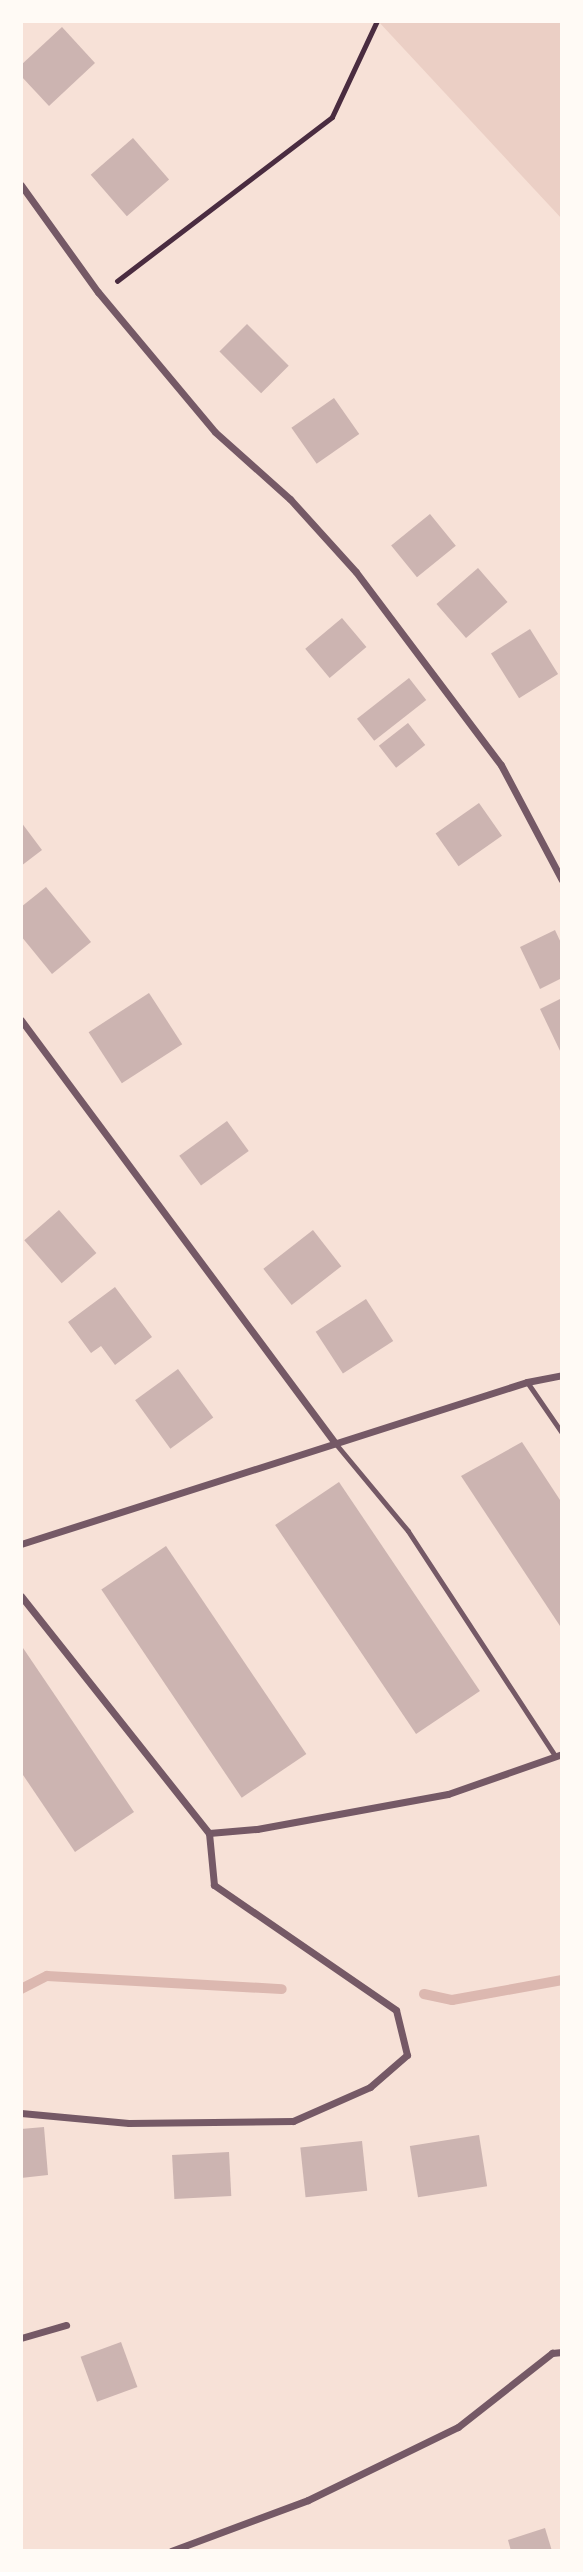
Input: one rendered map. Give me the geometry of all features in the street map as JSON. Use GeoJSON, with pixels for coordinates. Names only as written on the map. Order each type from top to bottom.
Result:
{"type":"FeatureCollection","features":[{"type":"Feature","properties":{"kind":"street"},"geometry":{"type":"LineString","coordinates":[[21,185],[98,292],[215,432],[290,499],[356,572],[501,765],[562,880]]}},
{"type":"Feature","properties":{"kind":"street"},"geometry":{"type":"LineString","coordinates":[[21,1020],[335,1443]]}},
{"type":"Feature","properties":{"kind":"street"},"geometry":{"type":"LineString","coordinates":[[21,1544],[527,1382],[562,1375]]}},
{"type":"Feature","properties":{"kind":"street"},"geometry":{"type":"LineString","coordinates":[[21,1596],[209,1833],[214,1885],[396,2010],[407,2055],[370,2087],[293,2121],[129,2123],[21,2113]]}},
{"type":"Feature","properties":{"kind":"street"},"geometry":{"type":"LineString","coordinates":[[209,1833],[257,1829],[448,1794],[559,1755]]}},
{"type":"Feature","properties":{"kind":"street"},"geometry":{"type":"LineString","coordinates":[[21,2338],[66,2325]]}},
{"type":"Feature","properties":{"kind":"street"},"geometry":{"type":"LineString","coordinates":[[171,2551],[307,2500],[458,2427],[552,2353],[562,2352]]}},
{"type":"Feature","properties":{"kind":"lane"},"geometry":{"type":"LineString","coordinates":[[527,1382],[562,1433]]}},
{"type":"Feature","properties":{"kind":"lane"},"geometry":{"type":"LineString","coordinates":[[335,1443],[408,1531],[559,1755]]}},
{"type":"Feature","properties":{"kind":"path"},"geometry":{"type":"LineString","coordinates":[[98,292],[153,258],[332,117],[377,21]]}},
{"type":"Feature","properties":{"kind":"shaded area"},"geometry":{"type":"Polygon","coordinates":[[[378,21],[562,21],[562,219],[378,21]]]}},
{"type":"Feature","properties":{"kind":"building"},"geometry":{"type":"Polygon","coordinates":[[[62,27],[95,63],[49,106],[21,76],[21,65],[62,27]]]}},
{"type":"Feature","properties":{"kind":"building"},"geometry":{"type":"Polygon","coordinates":[[[133,138],[169,180],[127,216],[91,175],[133,138]]]}},
{"type":"Feature","properties":{"kind":"building"},"geometry":{"type":"Polygon","coordinates":[[[247,324],[289,366],[261,393],[219,352],[247,324]]]}},
{"type":"Feature","properties":{"kind":"building"},"geometry":{"type":"Polygon","coordinates":[[[334,398],[359,434],[317,464],[291,428],[334,398]]]}},
{"type":"Feature","properties":{"kind":"building"},"geometry":{"type":"Polygon","coordinates":[[[430,514],[456,546],[417,577],[391,545],[430,514]]]}},
{"type":"Feature","properties":{"kind":"building"},"geometry":{"type":"Polygon","coordinates":[[[478,568],[508,602],[466,638],[436,604],[478,568]]]}},
{"type":"Feature","properties":{"kind":"building"},"geometry":{"type":"Polygon","coordinates":[[[342,618],[366,647],[330,678],[305,649],[342,618]]]}},
{"type":"Feature","properties":{"kind":"building"},"geometry":{"type":"Polygon","coordinates":[[[530,629],[558,674],[519,698],[491,653],[530,629]]]}},
{"type":"Feature","properties":{"kind":"building"},"geometry":{"type":"Polygon","coordinates":[[[409,678],[426,700],[374,741],[357,719],[409,678]]]}},
{"type":"Feature","properties":{"kind":"building"},"geometry":{"type":"Polygon","coordinates":[[[408,723],[425,745],[396,768],[379,746],[408,723]]]}},
{"type":"Feature","properties":{"kind":"building"},"geometry":{"type":"Polygon","coordinates":[[[479,803],[502,836],[459,866],[436,833],[479,803]]]}},
{"type":"Feature","properties":{"kind":"building"},"geometry":{"type":"Polygon","coordinates":[[[21,822],[42,850],[21,866],[21,822]]]}},
{"type":"Feature","properties":{"kind":"building"},"geometry":{"type":"Polygon","coordinates":[[[46,887],[91,942],[52,974],[21,936],[21,907],[46,887]]]}},
{"type":"Feature","properties":{"kind":"building"},"geometry":{"type":"Polygon","coordinates":[[[555,930],[562,945],[562,978],[540,989],[520,947],[555,930]]]}},
{"type":"Feature","properties":{"kind":"building"},"geometry":{"type":"Polygon","coordinates":[[[149,993],[182,1044],[122,1083],[89,1032],[149,993]]]}},
{"type":"Feature","properties":{"kind":"building"},"geometry":{"type":"Polygon","coordinates":[[[562,998],[562,1055],[540,1009],[562,998]]]}},
{"type":"Feature","properties":{"kind":"building"},"geometry":{"type":"Polygon","coordinates":[[[227,1121],[249,1151],[201,1186],[179,1156],[227,1121]]]}},
{"type":"Feature","properties":{"kind":"building"},"geometry":{"type":"Polygon","coordinates":[[[59,1210],[96,1253],[62,1283],[24,1240],[59,1210]]]}},
{"type":"Feature","properties":{"kind":"building"},"geometry":{"type":"Polygon","coordinates":[[[313,1230],[341,1266],[292,1305],[263,1269],[313,1230]]]}},
{"type":"Feature","properties":{"kind":"building"},"geometry":{"type":"Polygon","coordinates":[[[115,1287],[152,1337],[115,1365],[101,1346],[91,1353],[68,1322],[115,1287]]]}},
{"type":"Feature","properties":{"kind":"building"},"geometry":{"type":"Polygon","coordinates":[[[366,1299],[393,1341],[343,1374],[316,1332],[366,1299]]]}},
{"type":"Feature","properties":{"kind":"building"},"geometry":{"type":"Polygon","coordinates":[[[178,1369],[213,1418],[170,1449],[135,1400],[178,1369]]]}},
{"type":"Feature","properties":{"kind":"building"},"geometry":{"type":"Polygon","coordinates":[[[522,1442],[562,1503],[562,1629],[461,1476],[522,1442]]]}},
{"type":"Feature","properties":{"kind":"building"},"geometry":{"type":"Polygon","coordinates":[[[339,1482],[480,1691],[416,1734],[275,1525],[339,1482]]]}},
{"type":"Feature","properties":{"kind":"building"},"geometry":{"type":"Polygon","coordinates":[[[166,1546],[306,1754],[242,1798],[101,1590],[166,1546]]]}},
{"type":"Feature","properties":{"kind":"building"},"geometry":{"type":"Polygon","coordinates":[[[21,1645],[134,1812],[75,1852],[21,1772],[21,1645]]]}},
{"type":"Feature","properties":{"kind":"building"},"geometry":{"type":"Polygon","coordinates":[[[44,2127],[48,2175],[21,2178],[21,2129],[44,2127]]]}},
{"type":"Feature","properties":{"kind":"building"},"geometry":{"type":"Polygon","coordinates":[[[479,2135],[487,2186],[418,2197],[410,2146],[479,2135]]]}},
{"type":"Feature","properties":{"kind":"building"},"geometry":{"type":"Polygon","coordinates":[[[362,2141],[367,2191],[306,2197],[300,2147],[362,2141]]]}},
{"type":"Feature","properties":{"kind":"building"},"geometry":{"type":"Polygon","coordinates":[[[229,2152],[231,2196],[174,2199],[172,2155],[229,2152]]]}},
{"type":"Feature","properties":{"kind":"building"},"geometry":{"type":"Polygon","coordinates":[[[121,2342],[137,2387],[97,2402],[81,2357],[121,2342]]]}},
{"type":"Feature","properties":{"kind":"building"},"geometry":{"type":"Polygon","coordinates":[[[545,2528],[552,2551],[511,2551],[508,2540],[545,2528]]]}},
{"type":"Feature","properties":{"kind":"waterway"},"geometry":{"type":"LineString","coordinates":[[21,1989],[47,1976],[282,1989]]}},
{"type":"Feature","properties":{"kind":"waterway"},"geometry":{"type":"LineString","coordinates":[[424,1994],[452,2000],[562,1980]]}}]}
